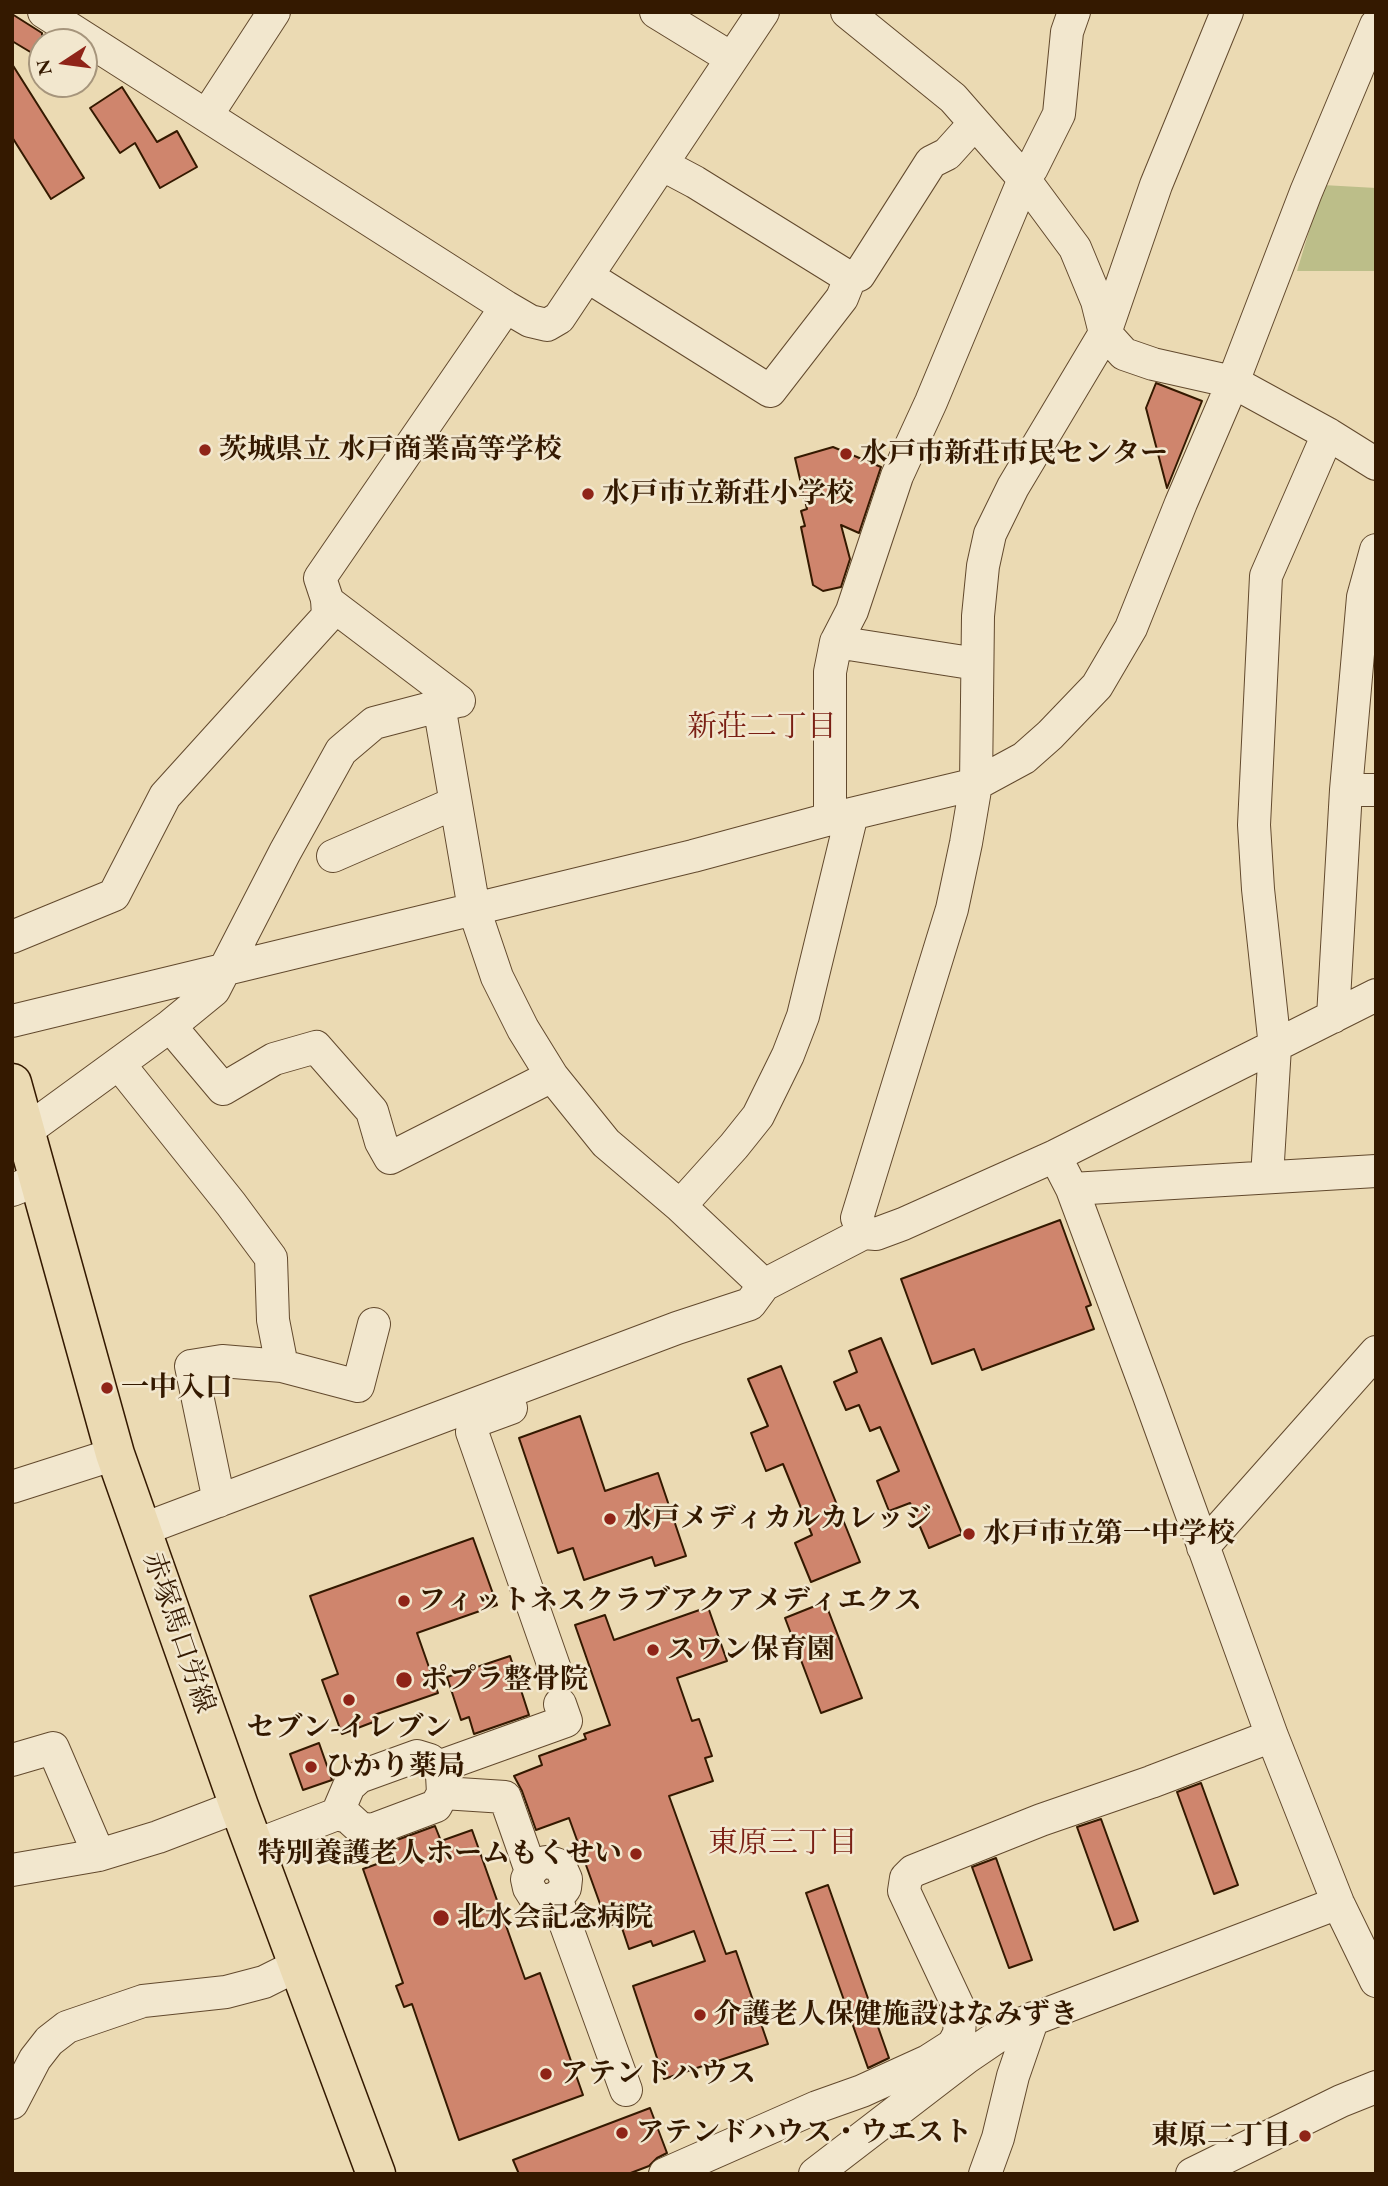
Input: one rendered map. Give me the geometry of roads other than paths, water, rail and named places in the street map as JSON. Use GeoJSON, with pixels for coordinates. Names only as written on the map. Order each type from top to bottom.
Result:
{"type":"FeatureCollection","features":[{"type":"Feature","properties":{"kind":"main road","name":"赤塚馬口労線"},"geometry":{"type":"LineString","coordinates":[[12,1083],[26,1131],[26,1184],[115,1454],[239,1806],[376,2174]]}},
{"type":"Feature","properties":{"kind":"street"},"geometry":{"type":"LineString","coordinates":[[44,12],[506,307],[530,321],[547,325],[559,318],[763,12]]}},
{"type":"Feature","properties":{"kind":"street"},"geometry":{"type":"LineString","coordinates":[[208,115],[274,12]]}},
{"type":"Feature","properties":{"kind":"street"},"geometry":{"type":"LineString","coordinates":[[656,12],[731,58]]}},
{"type":"Feature","properties":{"kind":"street"},"geometry":{"type":"LineString","coordinates":[[847,12],[953,98],[1024,179],[1075,248],[1097,301],[1105,332],[1124,354],[1153,364],[1233,382],[1328,434],[1376,464]]}},
{"type":"Feature","properties":{"kind":"street"},"geometry":{"type":"LineString","coordinates":[[680,1206],[758,1116],[788,1055],[806,1004],[841,817],[830,672],[835,642],[852,611],[897,476],[931,402],[1024,179],[1059,114],[1067,32],[1074,12]]}},
{"type":"Feature","properties":{"kind":"street"},"geometry":{"type":"LineString","coordinates":[[864,1233],[858,1217],[952,909],[976,784],[977,664],[982,566],[990,534],[1013,487],[1105,332],[1156,185],[1227,12]]}},
{"type":"Feature","properties":{"kind":"street"},"geometry":{"type":"LineString","coordinates":[[12,1021],[680,859],[976,784],[1024,758],[1097,687],[1131,628],[1376,25]]}},
{"type":"Feature","properties":{"kind":"street"},"geometry":{"type":"LineString","coordinates":[[587,276],[769,391],[842,298],[850,278],[859,275],[931,162],[947,154],[974,124]]}},
{"type":"Feature","properties":{"kind":"street"},"geometry":{"type":"LineString","coordinates":[[663,165],[850,278]]}},
{"type":"Feature","properties":{"kind":"street"},"geometry":{"type":"LineString","coordinates":[[12,937],[114,895],[165,796],[328,616],[327,601],[320,578],[506,307]]}},
{"type":"Feature","properties":{"kind":"street"},"geometry":{"type":"LineString","coordinates":[[1267,1177],[1275,1047],[1254,825],[1266,576],[1328,434]]}},
{"type":"Feature","properties":{"kind":"street"},"geometry":{"type":"LineString","coordinates":[[1333,1017],[1361,790],[1363,597],[1376,550]]}},
{"type":"Feature","properties":{"kind":"street"},"geometry":{"type":"LineString","coordinates":[[327,601],[449,703],[455,803],[474,909],[497,977],[523,1029],[552,1076],[606,1143],[680,1206],[764,1285]]}},
{"type":"Feature","properties":{"kind":"street"},"geometry":{"type":"LineString","coordinates":[[835,642],[977,664]]}},
{"type":"Feature","properties":{"kind":"street"},"geometry":{"type":"LineString","coordinates":[[26,1131],[170,1026],[214,990],[341,751],[374,723],[449,703]]}},
{"type":"Feature","properties":{"kind":"street"},"geometry":{"type":"LineString","coordinates":[[333,856],[455,803]]}},
{"type":"Feature","properties":{"kind":"street"},"geometry":{"type":"LineString","coordinates":[[141,1530],[677,1328],[750,1304],[764,1285],[864,1233],[877,1234],[903,1224],[1055,1156],[1376,995]]}},
{"type":"Feature","properties":{"kind":"street"},"geometry":{"type":"LineString","coordinates":[[170,1026],[223,1089],[274,1059],[316,1047],[372,1111],[381,1142],[390,1158],[552,1076]]}},
{"type":"Feature","properties":{"kind":"street"},"geometry":{"type":"LineString","coordinates":[[119,1064],[271,1258],[273,1320],[282,1366]]}},
{"type":"Feature","properties":{"kind":"street"},"geometry":{"type":"LineString","coordinates":[[1055,1156],[1072,1189],[1272,1736],[1338,1903],[1376,1982]]}},
{"type":"Feature","properties":{"kind":"street"},"geometry":{"type":"LineString","coordinates":[[1072,1189],[1376,1171]]}},
{"type":"Feature","properties":{"kind":"street"},"geometry":{"type":"LineString","coordinates":[[219,1502],[191,1366],[222,1361],[282,1366],[358,1386],[374,1324]]}},
{"type":"Feature","properties":{"kind":"street"},"geometry":{"type":"LineString","coordinates":[[1203,1547],[1376,1352]]}},
{"type":"Feature","properties":{"kind":"street"},"geometry":{"type":"LineString","coordinates":[[441,1780],[566,1721],[558,1689],[472,1432],[474,1425],[481,1419],[539,1397],[544,1388],[541,1379]]}},
{"type":"Feature","properties":{"kind":"street"},"geometry":{"type":"LineString","coordinates":[[12,1487],[115,1454]]}},
{"type":"Feature","properties":{"kind":"street"},"geometry":{"type":"LineString","coordinates":[[665,2174],[817,2107],[862,2091],[928,2061],[953,2045],[959,2034],[958,2006],[904,1891],[905,1878],[913,1871],[1041,1820],[1272,1736]]}},
{"type":"Feature","properties":{"kind":"street"},"geometry":{"type":"LineString","coordinates":[[12,1760],[52,1748],[99,1855]]}},
{"type":"Feature","properties":{"kind":"street"},"geometry":{"type":"LineString","coordinates":[[337,1814],[349,1786],[359,1777],[417,1756],[426,1758],[441,1780],[505,1797],[531,1871],[527,1879],[529,1888],[534,1896],[542,1900],[556,1898],[626,2090]]}},
{"type":"Feature","properties":{"kind":"street"},"geometry":{"type":"LineString","coordinates":[[254,1846],[337,1814],[348,1817],[360,1828],[372,1830],[436,1806],[441,1780]]}},
{"type":"Feature","properties":{"kind":"street"},"geometry":{"type":"LineString","coordinates":[[12,1870],[99,1855],[158,1837],[239,1806]]}},
{"type":"Feature","properties":{"kind":"street"},"geometry":{"type":"LineString","coordinates":[[815,2174],[966,2058],[1010,2028],[1338,1903]]}},
{"type":"Feature","properties":{"kind":"street"},"geometry":{"type":"LineString","coordinates":[[12,2103],[35,2059],[49,2041],[67,2027],[142,2001],[226,1992],[264,1982],[298,1965]]}},
{"type":"Feature","properties":{"kind":"street"},"geometry":{"type":"LineString","coordinates":[[985,2174],[1033,2018]]}},
{"type":"Feature","properties":{"kind":"street"},"geometry":{"type":"LineString","coordinates":[[1192,2174],[1341,2101],[1376,2087]]}},
{"type":"Feature","properties":{"kind":"place","name":"茨城県立 水戸商業高等学校"},"geometry":{"type":"Point","coordinates":[205,450]}},
{"type":"Feature","properties":{"kind":"place","name":"水戸市新荘市民センター"},"geometry":{"type":"Point","coordinates":[846,454]}},
{"type":"Feature","properties":{"kind":"place","name":"水戸市立新荘小学校"},"geometry":{"type":"Point","coordinates":[588,494]}},
{"type":"Feature","properties":{"kind":"place","name":"一中入口"},"geometry":{"type":"Point","coordinates":[107,1388]}},
{"type":"Feature","properties":{"kind":"place","name":"水戸メディカルカレッジ"},"geometry":{"type":"Point","coordinates":[610,1519]}},
{"type":"Feature","properties":{"kind":"place","name":"水戸市立第一中学校"},"geometry":{"type":"Point","coordinates":[969,1534]}},
{"type":"Feature","properties":{"kind":"place","name":"フィットネスクラブアクアメディエクス"},"geometry":{"type":"Point","coordinates":[404,1601]}},
{"type":"Feature","properties":{"kind":"place","name":"スワン保育園"},"geometry":{"type":"Point","coordinates":[653,1650]}},
{"type":"Feature","properties":{"kind":"place","name":"ポプラ整骨院"},"geometry":{"type":"Point","coordinates":[404,1680]}},
{"type":"Feature","properties":{"kind":"place","name":"セブン-イレブン"},"geometry":{"type":"Point","coordinates":[349,1700]}},
{"type":"Feature","properties":{"kind":"place","name":"ひかり薬局"},"geometry":{"type":"Point","coordinates":[311,1767]}},
{"type":"Feature","properties":{"kind":"place","name":"特別養護老人ホームもくせい"},"geometry":{"type":"Point","coordinates":[636,1854]}},
{"type":"Feature","properties":{"kind":"place","name":"北水会記念病院"},"geometry":{"type":"Point","coordinates":[441,1918]}},
{"type":"Feature","properties":{"kind":"place","name":"介護老人保健施設はなみずき"},"geometry":{"type":"Point","coordinates":[700,2015]}},
{"type":"Feature","properties":{"kind":"place","name":"アテンドハウス"},"geometry":{"type":"Point","coordinates":[546,2074]}},
{"type":"Feature","properties":{"kind":"place","name":"アテンドハウス・ウエスト"},"geometry":{"type":"Point","coordinates":[622,2133]}},
{"type":"Feature","properties":{"kind":"place","name":"東原二丁目"},"geometry":{"type":"Point","coordinates":[1305,2136]}},
{"type":"Feature","properties":{"kind":"district","name":"新荘二丁目"},"geometry":{"type":"Point","coordinates":[762,728]}},
{"type":"Feature","properties":{"kind":"district","name":"東原三丁目"},"geometry":{"type":"Point","coordinates":[783,1844]}}]}
